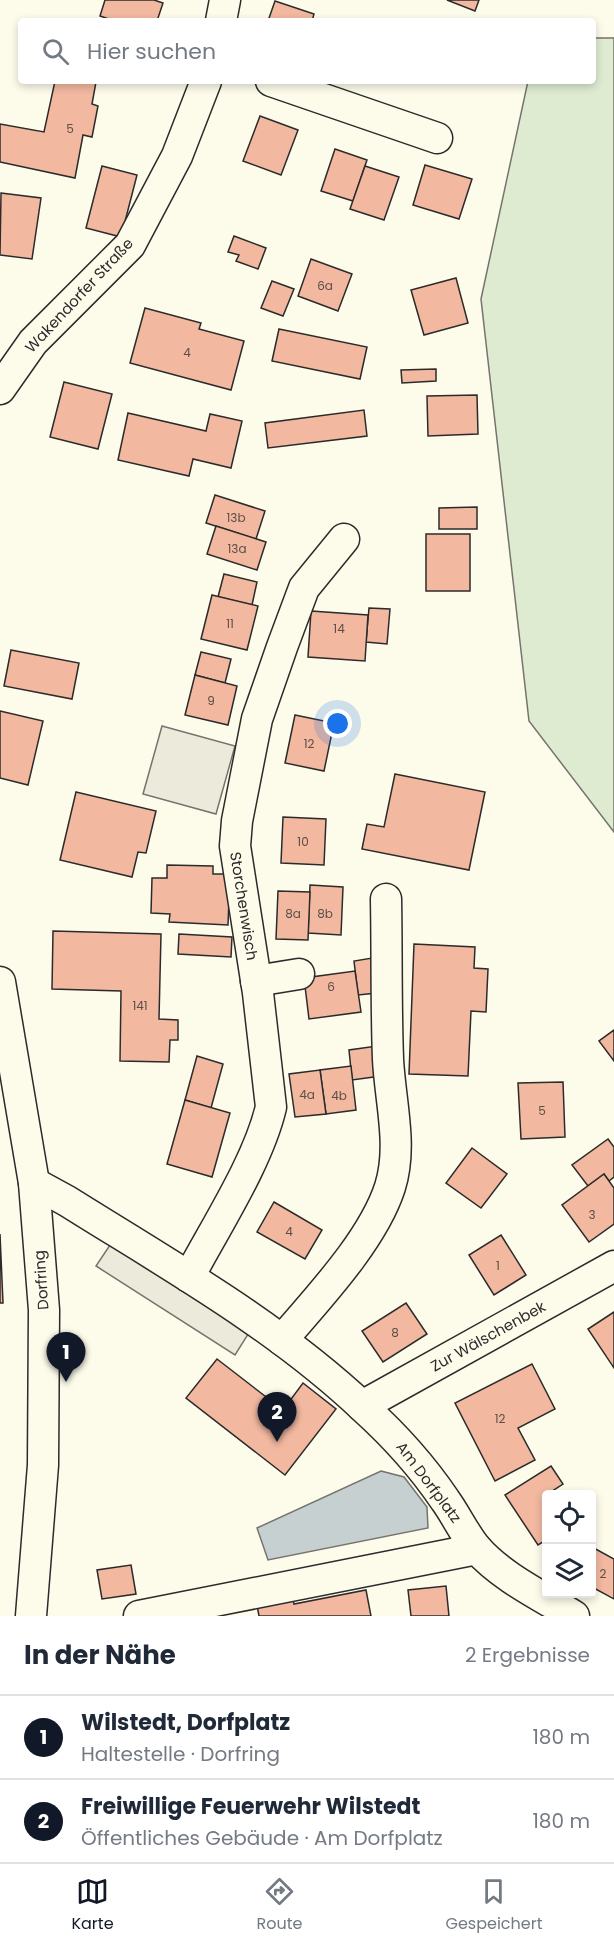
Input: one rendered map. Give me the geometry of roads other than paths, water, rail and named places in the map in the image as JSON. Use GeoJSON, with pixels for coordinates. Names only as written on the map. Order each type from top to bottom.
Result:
{"type":"FeatureCollection","features":[{"type":"Feature","properties":{"kind":"street"},"geometry":{"type":"LineString","coordinates":[[222,18],[225,0]]}},
{"type":"Feature","properties":{"kind":"street","name":"Wakendorfer Straße"},"geometry":{"type":"LineString","coordinates":[[3,380],[33,342],[130,245],[177,156],[205,84]]}},
{"type":"Feature","properties":{"kind":"street"},"geometry":{"type":"LineString","coordinates":[[280,84],[438,138]]}},
{"type":"Feature","properties":{"kind":"street","name":"Storchenwisch"},"geometry":{"type":"LineString","coordinates":[[189,1277],[247,1167],[271,1107],[256,981],[235,846],[239,810],[258,719],[304,588],[344,539]]}},
{"type":"Feature","properties":{"kind":"street"},"geometry":{"type":"LineString","coordinates":[[282,1340],[331,1282],[367,1232],[390,1187],[395,1142],[388,1061],[386,899]]}},
{"type":"Feature","properties":{"kind":"street"},"geometry":{"type":"LineString","coordinates":[[256,981],[299,974]]}},
{"type":"Feature","properties":{"kind":"street","name":"Dorfring"},"geometry":{"type":"LineString","coordinates":[[0,982],[34,1184],[44,1310],[43,1465],[31,1616]]}},
{"type":"Feature","properties":{"kind":"street","name":"Am Dorfplatz"},"geometry":{"type":"LineString","coordinates":[[34,1184],[67,1201],[257,1320],[362,1406],[407,1449],[445,1499],[477,1549],[501,1571],[574,1616]]}},
{"type":"Feature","properties":{"kind":"street","name":"Zur Wälschenbek"},"geometry":{"type":"LineString","coordinates":[[362,1406],[614,1266]]}},
{"type":"Feature","properties":{"kind":"street"},"geometry":{"type":"LineString","coordinates":[[139,1616],[477,1549]]}},
{"type":"Feature","properties":{"kind":"place","name":"Wilstedt, Dorfplatz"},"geometry":{"type":"Point","coordinates":[66,1382]}},
{"type":"Feature","properties":{"kind":"place","name":"Freiwillige Feuerwehr Wilstedt"},"geometry":{"type":"Point","coordinates":[277,1442]}}]}
